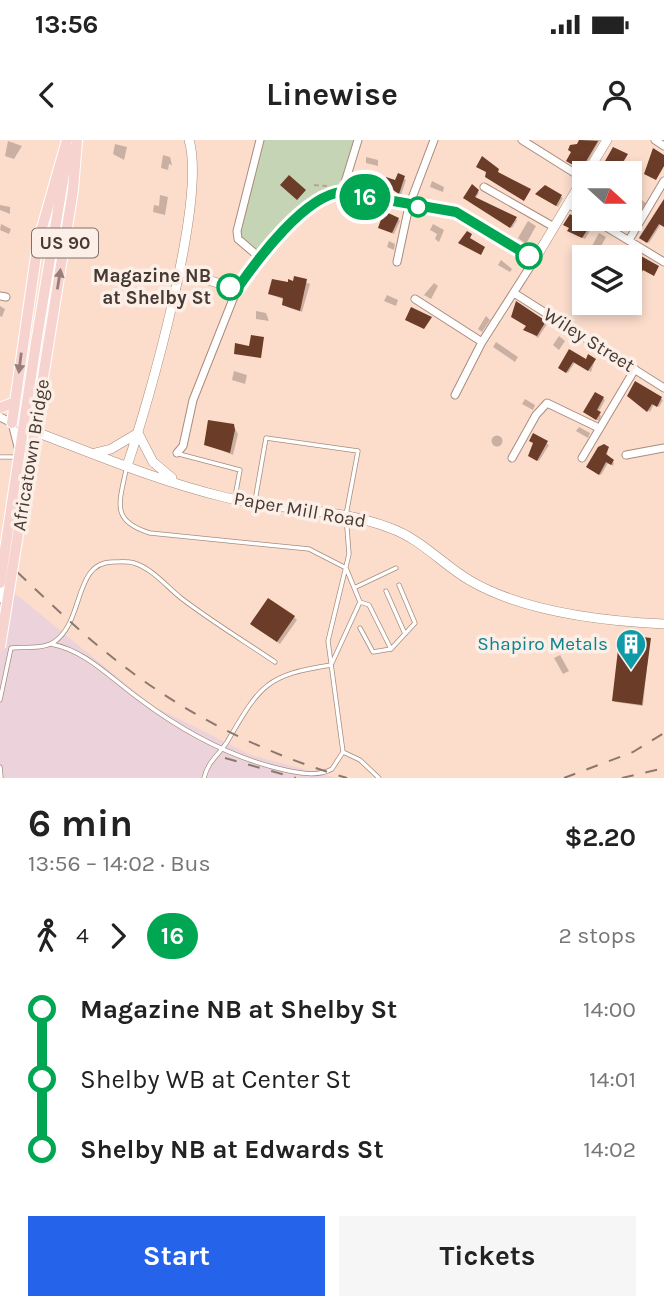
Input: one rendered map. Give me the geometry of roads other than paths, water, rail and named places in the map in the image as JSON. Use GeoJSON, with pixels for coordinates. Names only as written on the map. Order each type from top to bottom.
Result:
{"type":"FeatureCollection","features":[{"type":"Feature","properties":{"kind":"main road"},"geometry":{"type":"LineString","coordinates":[[12,423],[38,242],[67,140]]}},
{"type":"Feature","properties":{"kind":"main road","name":"Africatown Bridge"},"geometry":{"type":"LineString","coordinates":[[0,583],[64,174],[76,140]]}},
{"type":"Feature","properties":{"kind":"main road","name":"Africatown Bridge"},"geometry":{"type":"LineString","coordinates":[[0,647],[73,190],[76,140]]}},
{"type":"Feature","properties":{"kind":"main road"},"geometry":{"type":"LineString","coordinates":[[0,408],[15,402]]}},
{"type":"Feature","properties":{"kind":"street"},"geometry":{"type":"LineString","coordinates":[[127,466],[138,433],[178,271],[193,170],[189,140]]}},
{"type":"Feature","properties":{"kind":"street"},"geometry":{"type":"LineString","coordinates":[[258,257],[238,240],[237,231],[261,140]]}},
{"type":"Feature","properties":{"kind":"street"},"geometry":{"type":"LineString","coordinates":[[342,192],[358,140]]}},
{"type":"Feature","properties":{"kind":"street"},"geometry":{"type":"LineString","coordinates":[[397,262],[408,206],[434,140]]}},
{"type":"Feature","properties":{"kind":"street"},"geometry":{"type":"LineString","coordinates":[[522,140],[572,169]]}},
{"type":"Feature","properties":{"kind":"street"},"geometry":{"type":"LineString","coordinates":[[594,161],[607,140]]}},
{"type":"Feature","properties":{"kind":"street"},"geometry":{"type":"LineString","coordinates":[[655,140],[664,146]]}},
{"type":"Feature","properties":{"kind":"street"},"geometry":{"type":"LineString","coordinates":[[629,240],[664,181]]}},
{"type":"Feature","properties":{"kind":"street"},"geometry":{"type":"LineString","coordinates":[[484,187],[554,227]]}},
{"type":"Feature","properties":{"kind":"street"},"geometry":{"type":"LineString","coordinates":[[177,453],[183,446],[193,400],[237,289],[258,257],[321,198],[342,192],[408,206],[456,212],[535,259]]}},
{"type":"Feature","properties":{"kind":"street"},"geometry":{"type":"LineString","coordinates":[[455,395],[482,342],[572,197]]}},
{"type":"Feature","properties":{"kind":"street"},"geometry":{"type":"LineString","coordinates":[[568,204],[572,206]]}},
{"type":"Feature","properties":{"kind":"street"},"geometry":{"type":"LineString","coordinates":[[614,231],[664,262]]}},
{"type":"Feature","properties":{"kind":"street"},"geometry":{"type":"LineString","coordinates":[[178,271],[237,289]]}},
{"type":"Feature","properties":{"kind":"street","name":"Wiley Street"},"geometry":{"type":"LineString","coordinates":[[514,292],[664,388]]}},
{"type":"Feature","properties":{"kind":"street"},"geometry":{"type":"LineString","coordinates":[[415,299],[482,342]]}},
{"type":"Feature","properties":{"kind":"street"},"geometry":{"type":"LineString","coordinates":[[582,458],[635,369]]}},
{"type":"Feature","properties":{"kind":"street"},"geometry":{"type":"LineString","coordinates":[[512,458],[536,415],[547,403],[599,428]]}},
{"type":"Feature","properties":{"kind":"street"},"geometry":{"type":"LineString","coordinates":[[0,417],[12,423],[22,463],[0,599]]}},
{"type":"Feature","properties":{"kind":"street","name":"Paper Mill Road"},"geometry":{"type":"LineString","coordinates":[[12,423],[127,466],[235,499],[346,515],[391,528],[423,545],[467,580],[507,600],[564,612],[664,624]]}},
{"type":"Feature","properties":{"kind":"street"},"geometry":{"type":"LineString","coordinates":[[93,454],[111,449],[138,433]]}},
{"type":"Feature","properties":{"kind":"street"},"geometry":{"type":"LineString","coordinates":[[138,433],[153,462],[176,482]]}},
{"type":"Feature","properties":{"kind":"street"},"geometry":{"type":"LineString","coordinates":[[626,455],[663,449]]}},
{"type":"Feature","properties":{"kind":"lane"},"geometry":{"type":"LineString","coordinates":[[0,700],[11,648],[51,645],[82,655],[165,718],[222,750],[267,766],[311,773],[332,769],[342,752],[328,641],[349,554],[346,515],[358,451],[266,438],[255,502]]}},
{"type":"Feature","properties":{"kind":"lane"},"geometry":{"type":"LineString","coordinates":[[177,453],[240,470],[235,499]]}},
{"type":"Feature","properties":{"kind":"lane"},"geometry":{"type":"LineString","coordinates":[[0,457],[21,457]]}},
{"type":"Feature","properties":{"kind":"lane"},"geometry":{"type":"LineString","coordinates":[[127,466],[120,508],[123,519],[131,527],[150,533],[309,550],[346,568],[360,602],[331,665]]}},
{"type":"Feature","properties":{"kind":"lane"},"geometry":{"type":"LineString","coordinates":[[51,645],[63,634],[71,621],[86,574],[94,565],[131,562],[148,569],[181,598],[275,662]]}},
{"type":"Feature","properties":{"kind":"lane"},"geometry":{"type":"LineString","coordinates":[[356,587],[396,568]]}},
{"type":"Feature","properties":{"kind":"lane"},"geometry":{"type":"LineString","coordinates":[[360,628],[373,652],[391,649],[415,623],[399,585]]}},
{"type":"Feature","properties":{"kind":"lane"},"geometry":{"type":"LineString","coordinates":[[386,591],[405,634]]}},
{"type":"Feature","properties":{"kind":"lane"},"geometry":{"type":"LineString","coordinates":[[360,602],[369,606],[391,649]]}},
{"type":"Feature","properties":{"kind":"lane"},"geometry":{"type":"LineString","coordinates":[[204,778],[207,763],[222,750],[258,691],[270,681],[299,670],[331,665]]}},
{"type":"Feature","properties":{"kind":"lane"},"geometry":{"type":"LineString","coordinates":[[342,752],[360,760],[379,778]]}},
{"type":"Feature","properties":{"kind":"lane"},"geometry":{"type":"LineString","coordinates":[[0,768],[1,778]]}},
{"type":"Feature","properties":{"kind":"railway"},"geometry":{"type":"LineString","coordinates":[[0,556],[93,642],[162,693],[251,742],[282,756],[347,778]]}},
{"type":"Feature","properties":{"kind":"railway"},"geometry":{"type":"LineString","coordinates":[[564,778],[633,752],[664,733]]}},
{"type":"Feature","properties":{"kind":"railway"},"geometry":{"type":"LineString","coordinates":[[225,758],[296,778]]}},
{"type":"Feature","properties":{"kind":"railway"},"geometry":{"type":"LineString","coordinates":[[622,778],[664,768]]}},
{"type":"Feature","properties":{"kind":"place","name":"Magazine NB at Shelby St"},"geometry":{"type":"Point","coordinates":[230,287]}},
{"type":"Feature","properties":{"kind":"place","name":"Shapiro Metals"},"geometry":{"type":"Point","coordinates":[631,671]}}]}
